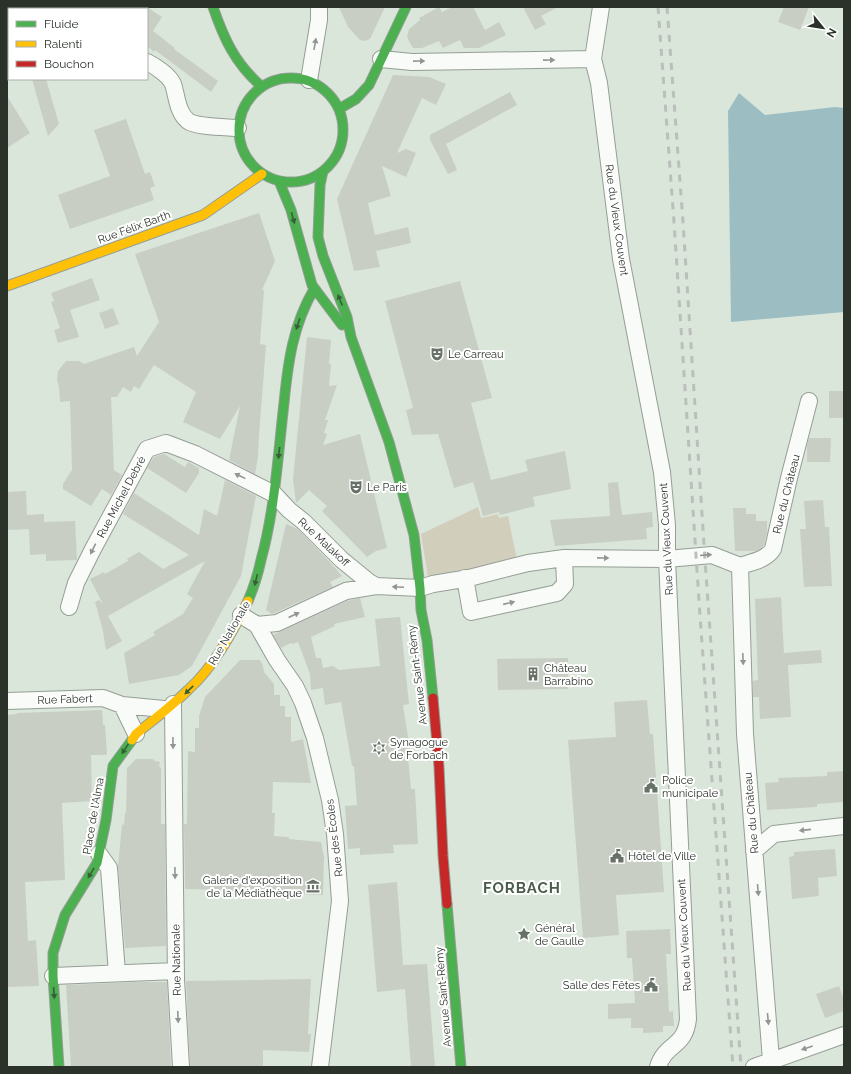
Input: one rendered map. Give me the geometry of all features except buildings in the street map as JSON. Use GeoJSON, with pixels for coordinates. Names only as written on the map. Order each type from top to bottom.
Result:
{"type":"FeatureCollection","features":[{"type":"Feature","properties":{"kind":"main road"},"geometry":{"type":"LineString","coordinates":[[213,7],[235,59],[249,76],[261,86]]}},
{"type":"Feature","properties":{"kind":"main road"},"geometry":{"type":"LineString","coordinates":[[339,109],[355,101],[369,85],[380,59],[408,7]]}},
{"type":"Feature","properties":{"kind":"main road"},"geometry":{"type":"LineString","coordinates":[[293,77],[309,80],[328,92],[339,109],[343,129],[340,147],[332,163],[323,171],[304,181],[279,181],[262,174],[251,164],[241,149],[238,128],[241,113],[250,97],[261,86],[272,80],[293,77]]}},
{"type":"Feature","properties":{"kind":"main road","name":"Avenue Saint-Rémy"},"geometry":{"type":"LineString","coordinates":[[323,171],[320,185],[318,237],[323,256],[347,317],[351,337],[389,442],[414,535],[421,610],[427,640],[439,767],[443,856],[461,1067]]}},
{"type":"Feature","properties":{"kind":"main road","name":"Rue Félix Barth"},"geometry":{"type":"LineString","coordinates":[[7,286],[203,215],[262,174]]}},
{"type":"Feature","properties":{"kind":"main road","name":"Avenue Saint-Rémy"},"geometry":{"type":"LineString","coordinates":[[279,181],[291,210],[314,289],[351,337]]}},
{"type":"Feature","properties":{"kind":"main road","name":"Rue Nationale"},"geometry":{"type":"LineString","coordinates":[[169,706],[189,690],[211,665],[241,615],[254,588],[267,539],[274,494],[288,366],[292,343],[304,306],[314,289]]}},
{"type":"Feature","properties":{"kind":"main road","name":"Place de l'Alma"},"geometry":{"type":"LineString","coordinates":[[59,1067],[53,976],[53,953],[65,915],[97,863],[100,854],[114,766],[136,734],[169,706]]}},
{"type":"Feature","properties":{"kind":"street"},"geometry":{"type":"LineString","coordinates":[[309,80],[319,20],[319,7]]}},
{"type":"Feature","properties":{"kind":"street","name":"Rue du Vieux Couvent"},"geometry":{"type":"LineString","coordinates":[[601,7],[593,59],[599,83],[621,259],[662,472],[667,525],[667,559],[688,1019],[685,1034],[680,1042],[662,1056],[658,1067]]}},
{"type":"Feature","properties":{"kind":"street"},"geometry":{"type":"LineString","coordinates":[[380,59],[412,62],[593,59]]}},
{"type":"Feature","properties":{"kind":"street"},"geometry":{"type":"LineString","coordinates":[[148,62],[156,66],[172,82],[180,111],[189,122],[238,128]]}},
{"type":"Feature","properties":{"kind":"street","name":"Rue du Château"},"geometry":{"type":"LineString","coordinates":[[773,1064],[745,734],[740,566],[764,558],[770,554],[773,549],[789,478],[809,401]]}},
{"type":"Feature","properties":{"kind":"street","name":"Rue Michel Debré"},"geometry":{"type":"LineString","coordinates":[[69,607],[76,583],[147,449],[166,443],[195,454],[274,494]]}},
{"type":"Feature","properties":{"kind":"street","name":"Rue Malakoff"},"geometry":{"type":"LineString","coordinates":[[274,494],[342,560],[368,582],[376,586]]}},
{"type":"Feature","properties":{"kind":"street"},"geometry":{"type":"LineString","coordinates":[[241,615],[257,625],[277,623],[346,591],[376,586],[420,588],[528,563],[564,558],[667,559],[712,555],[740,566]]}},
{"type":"Feature","properties":{"kind":"street"},"geometry":{"type":"LineString","coordinates":[[465,578],[471,612],[557,593],[565,584],[564,558]]}},
{"type":"Feature","properties":{"kind":"street","name":"Rue des Écoles"},"geometry":{"type":"LineString","coordinates":[[257,625],[277,660],[295,686],[303,703],[315,738],[330,800],[336,834],[340,900],[320,1067]]}},
{"type":"Feature","properties":{"kind":"street","name":"Rue Fabert"},"geometry":{"type":"LineString","coordinates":[[7,701],[103,698],[122,705],[142,707],[169,706]]}},
{"type":"Feature","properties":{"kind":"street"},"geometry":{"type":"LineString","coordinates":[[122,705],[136,734]]}},
{"type":"Feature","properties":{"kind":"street","name":"Rue Nationale"},"geometry":{"type":"LineString","coordinates":[[169,706],[176,971],[181,1067]]}},
{"type":"Feature","properties":{"kind":"street"},"geometry":{"type":"LineString","coordinates":[[754,851],[774,834],[844,826]]}},
{"type":"Feature","properties":{"kind":"street"},"geometry":{"type":"LineString","coordinates":[[100,854],[108,868],[116,973]]}},
{"type":"Feature","properties":{"kind":"street"},"geometry":{"type":"LineString","coordinates":[[53,976],[176,971]]}},
{"type":"Feature","properties":{"kind":"street"},"geometry":{"type":"LineString","coordinates":[[754,1067],[773,1064],[844,1035]]}},
{"type":"Feature","properties":{"kind":"shaded area"},"geometry":{"type":"Polygon","coordinates":[[[478,507],[481,518],[498,514],[499,518],[508,516],[518,565],[429,583],[421,534],[478,507]]]}},
{"type":"Feature","properties":{"kind":"water"},"geometry":{"type":"Polygon","coordinates":[[[739,93],[765,115],[835,107],[844,108],[844,312],[731,322],[728,111],[739,93]]]}},
{"type":"Feature","properties":{"kind":"railway"},"geometry":{"type":"LineString","coordinates":[[658,7],[733,1067]]}},
{"type":"Feature","properties":{"kind":"railway"},"geometry":{"type":"LineString","coordinates":[[667,7],[741,1067]]}},
{"type":"Feature","properties":{"kind":"traffic: fast"},"geometry":{"type":"LineString","coordinates":[[213,7],[221,30],[231,50],[244,68],[261,86]]}},
{"type":"Feature","properties":{"kind":"traffic: fast"},"geometry":{"type":"LineString","coordinates":[[339,109],[356,99],[369,85],[406,7]]}},
{"type":"Feature","properties":{"kind":"traffic: fast"},"geometry":{"type":"LineString","coordinates":[[291,78],[311,82],[328,93],[339,110],[343,130],[339,150],[328,167],[311,178],[291,182],[271,178],[254,167],[243,150],[239,130],[243,110],[254,93],[271,82],[291,78]]}},
{"type":"Feature","properties":{"kind":"traffic: fast"},"geometry":{"type":"LineString","coordinates":[[323,171],[320,185],[318,237],[323,256],[347,317],[351,337],[389,442],[414,535],[421,610],[427,640],[433,698]]}},
{"type":"Feature","properties":{"kind":"traffic: fast"},"geometry":{"type":"LineString","coordinates":[[279,181],[291,210],[312,285],[342,325]]}},
{"type":"Feature","properties":{"kind":"traffic: fast"},"geometry":{"type":"LineString","coordinates":[[248,601],[259,570],[270,521],[276,482],[287,373],[290,358],[296,330],[314,289]]}},
{"type":"Feature","properties":{"kind":"traffic: fast"},"geometry":{"type":"LineString","coordinates":[[59,1067],[53,976],[53,953],[65,915],[97,863],[106,820],[113,766],[132,740]]}},
{"type":"Feature","properties":{"kind":"traffic: fast"},"geometry":{"type":"LineString","coordinates":[[447,904],[461,1067]]}},
{"type":"Feature","properties":{"kind":"traffic: slow"},"geometry":{"type":"LineString","coordinates":[[7,286],[203,215],[262,174]]}},
{"type":"Feature","properties":{"kind":"traffic: slow"},"geometry":{"type":"LineString","coordinates":[[132,740],[136,734],[182,696],[206,671],[222,648],[248,601]]}},
{"type":"Feature","properties":{"kind":"traffic: jam"},"geometry":{"type":"LineString","coordinates":[[433,698],[439,767],[447,904]]}},
{"type":"Feature","properties":{"kind":"place","name":"Le Carreau"},"geometry":{"type":"Point","coordinates":[437,354]}},
{"type":"Feature","properties":{"kind":"place","name":"Le Paris"},"geometry":{"type":"Point","coordinates":[356,487]}},
{"type":"Feature","properties":{"kind":"place","name":"Château Barrabino"},"geometry":{"type":"Point","coordinates":[533,674]}},
{"type":"Feature","properties":{"kind":"place","name":"Synagogue de Forbach"},"geometry":{"type":"Point","coordinates":[379,748]}},
{"type":"Feature","properties":{"kind":"place","name":"Police municipale"},"geometry":{"type":"Point","coordinates":[651,786]}},
{"type":"Feature","properties":{"kind":"place","name":"Hôtel de Ville"},"geometry":{"type":"Point","coordinates":[617,856]}},
{"type":"Feature","properties":{"kind":"place","name":"Galerie d'exposition de la Médiathèque"},"geometry":{"type":"Point","coordinates":[313,886]}},
{"type":"Feature","properties":{"kind":"place","name":"Général de Gaulle"},"geometry":{"type":"Point","coordinates":[524,934]}},
{"type":"Feature","properties":{"kind":"place","name":"Salle des Fêtes"},"geometry":{"type":"Point","coordinates":[651,985]}},
{"type":"Feature","properties":{"kind":"district","name":"FORBACH"},"geometry":{"type":"Point","coordinates":[522,888]}}]}
